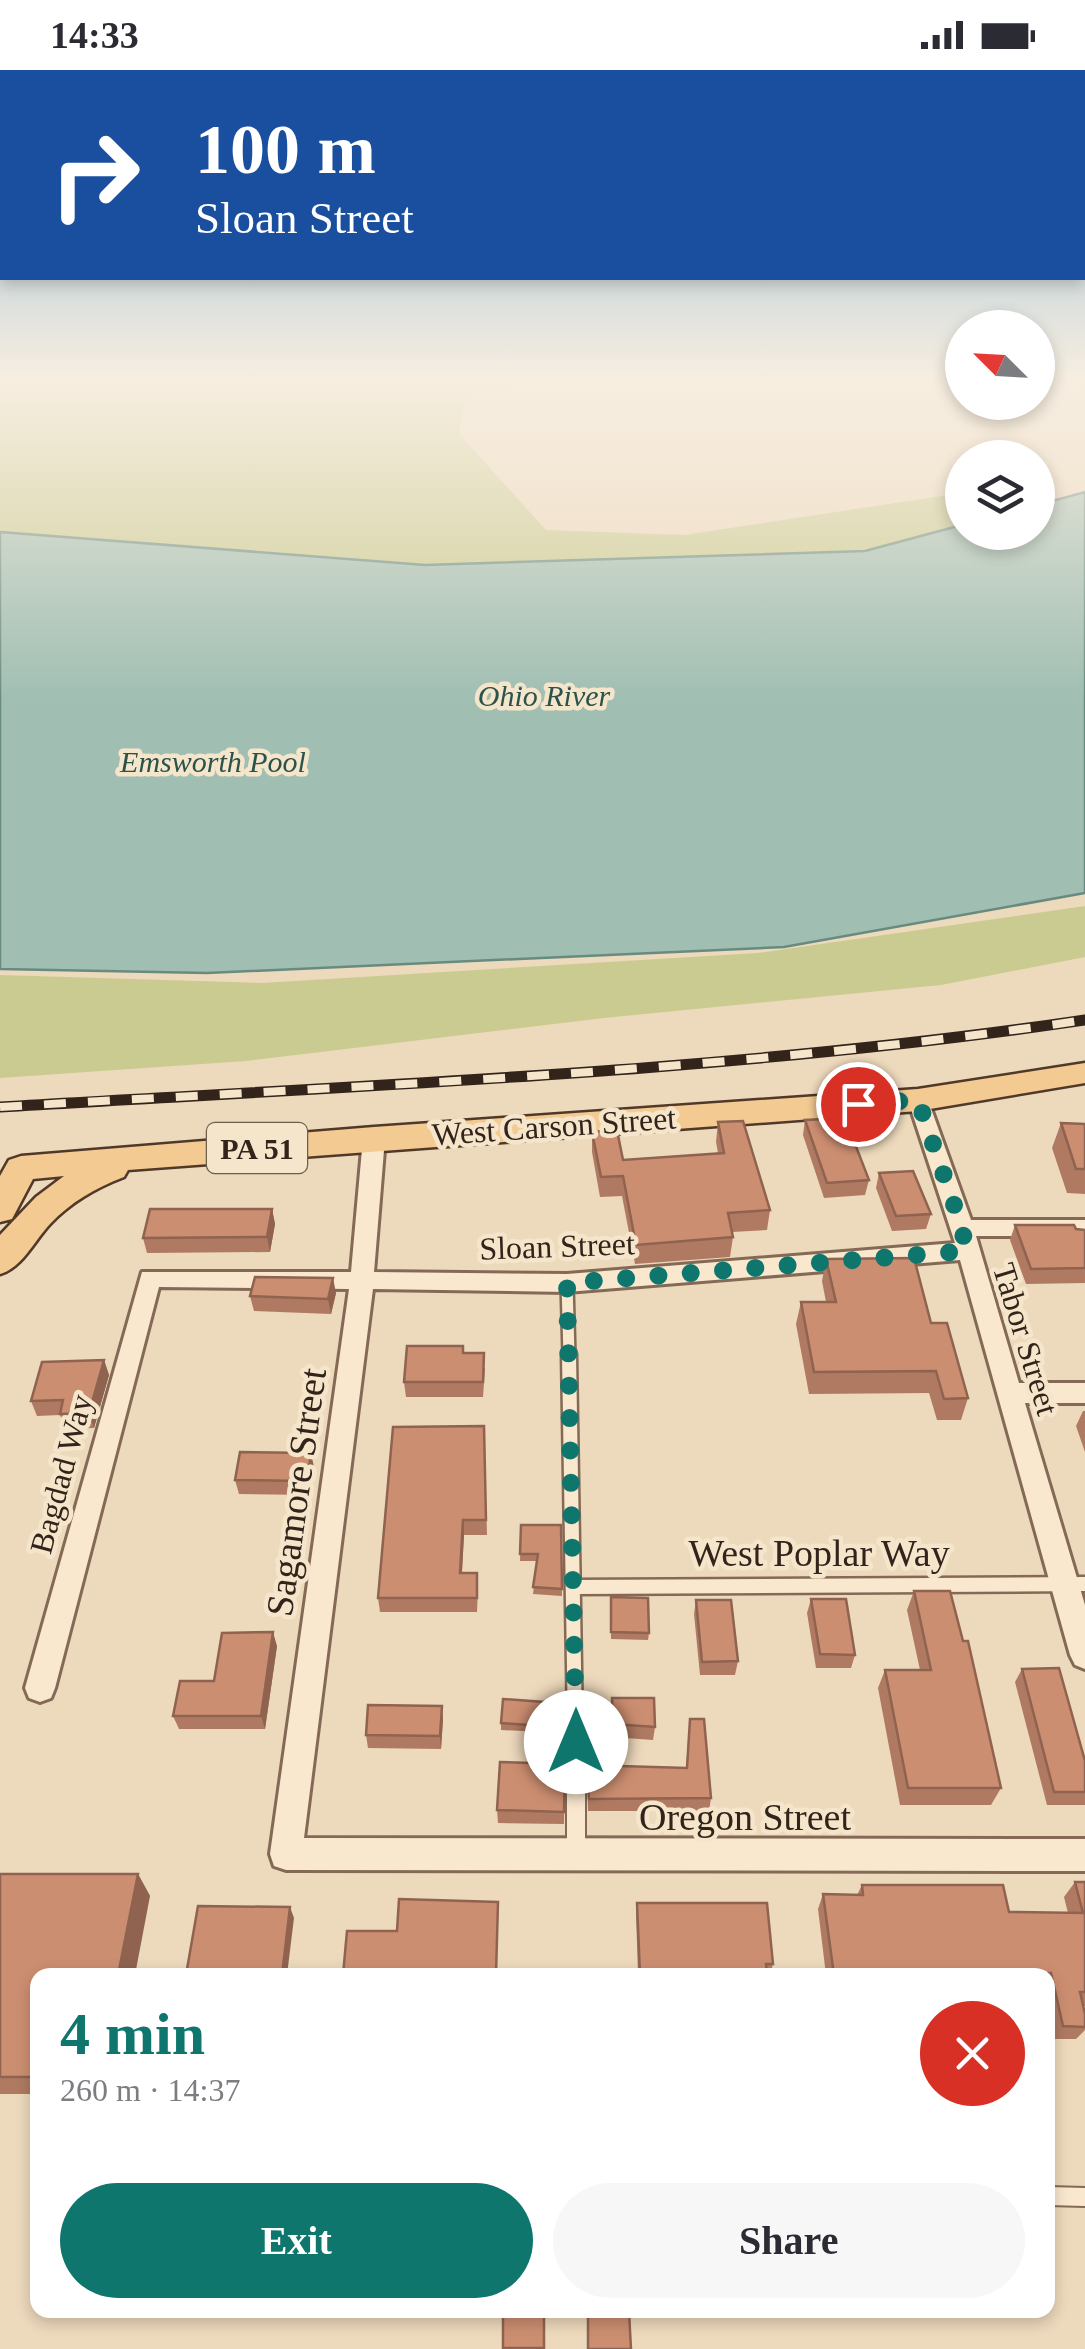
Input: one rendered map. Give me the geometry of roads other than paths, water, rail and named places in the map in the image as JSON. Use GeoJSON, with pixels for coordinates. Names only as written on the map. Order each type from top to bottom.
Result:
{"type":"FeatureCollection","features":[{"type":"Feature","properties":{"kind":"main road","name":"West Carson Street"},"geometry":{"type":"LineString","coordinates":[[0,1210],[21,1168],[374,1138],[918,1100],[1085,1073]]}},
{"type":"Feature","properties":{"kind":"main road"},"geometry":{"type":"LineString","coordinates":[[0,1261],[34,1215],[64,1192],[105,1171],[156,1157]]}},
{"type":"Feature","properties":{"kind":"street","name":"Tabor Street"},"geometry":{"type":"LineString","coordinates":[[918,1100],[1074,1584],[1085,1655]]}},
{"type":"Feature","properties":{"kind":"street","name":"Sagamore Street"},"geometry":{"type":"LineString","coordinates":[[286,1854],[362,1280],[374,1138]]}},
{"type":"Feature","properties":{"kind":"street","name":"Sloan Street"},"geometry":{"type":"LineString","coordinates":[[150,1278],[567,1283],[1085,1228]]}},
{"type":"Feature","properties":{"kind":"street","name":"Bagdad Way"},"geometry":{"type":"LineString","coordinates":[[40,1688],[150,1278]]}},
{"type":"Feature","properties":{"kind":"street"},"geometry":{"type":"LineString","coordinates":[[1010,1393],[1085,1394]]}},
{"type":"Feature","properties":{"kind":"street","name":"Oregon Street"},"geometry":{"type":"LineString","coordinates":[[286,1854],[576,1858],[1085,1856]]}},
{"type":"Feature","properties":{"kind":"lane"},"geometry":{"type":"LineString","coordinates":[[567,1283],[575,1587],[576,1858]]}},
{"type":"Feature","properties":{"kind":"lane","name":"West Poplar Way"},"geometry":{"type":"LineString","coordinates":[[575,1587],[1074,1584]]}},
{"type":"Feature","properties":{"kind":"lane"},"geometry":{"type":"LineString","coordinates":[[1055,2196],[1085,2197]]}},
{"type":"Feature","properties":{"kind":"water","name":"Emsworth Pool"},"geometry":{"type":"Polygon","coordinates":[[[1085,492],[1085,893],[784,947],[207,973],[0,969],[0,532],[425,565],[865,551],[945,530],[945,550],[1055,550],[1055,500],[1085,492]]]}},
{"type":"Feature","properties":{"kind":"railway"},"geometry":{"type":"LineString","coordinates":[[0,1107],[679,1065],[815,1053],[1085,1020]]}},
{"type":"Feature","properties":{"kind":"water label","name":"Ohio River"},"geometry":{"type":"Point","coordinates":[544,695]}}]}
